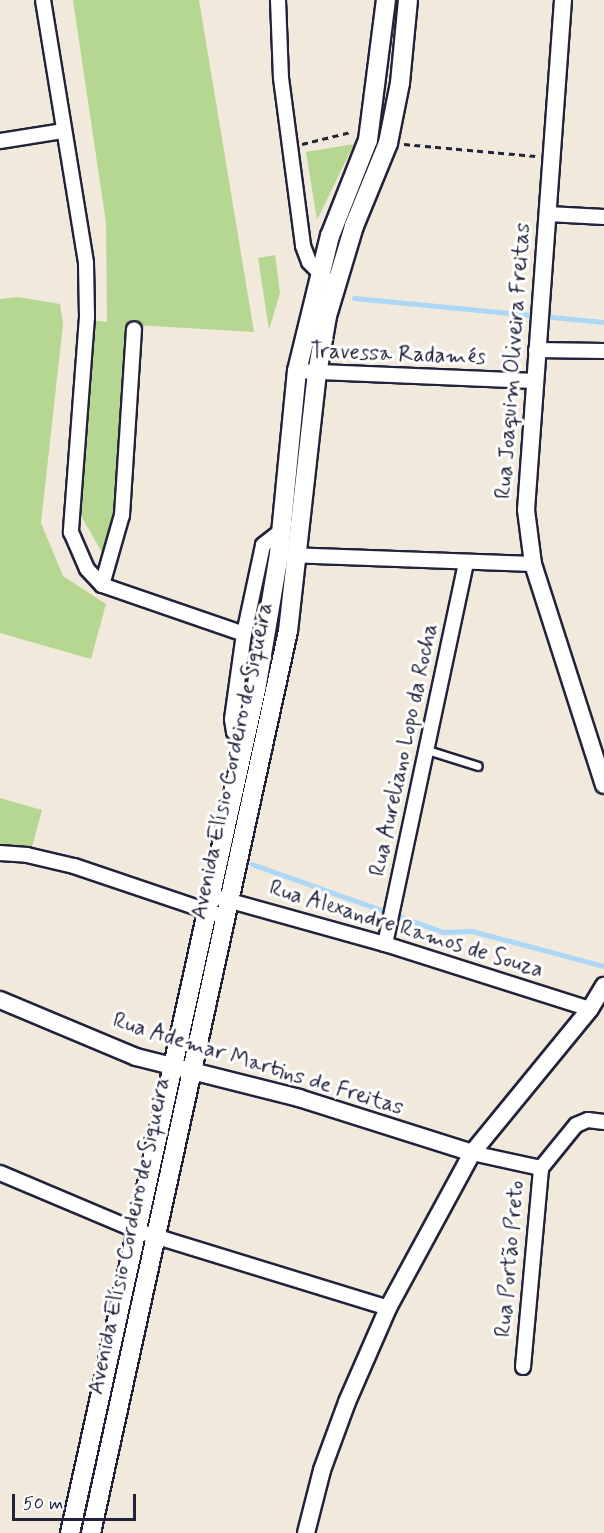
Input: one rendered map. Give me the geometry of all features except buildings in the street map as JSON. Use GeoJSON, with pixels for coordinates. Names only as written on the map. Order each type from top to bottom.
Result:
{"type":"FeatureCollection","features":[{"type":"Feature","properties":{"kind":"main road","name":"Avenida Elísio Cordeiro de Siqueira"},"geometry":{"type":"LineString","coordinates":[[91,1533],[288,631],[288,555],[282,530],[297,371],[330,236],[361,162],[371,128],[386,0]]}},
{"type":"Feature","properties":{"kind":"main road","name":"Avenida Elísio Cordeiro de Siqueira"},"geometry":{"type":"LineString","coordinates":[[70,1533],[170,1067],[288,555],[317,374],[335,287],[387,142],[400,83],[408,0]]}},
{"type":"Feature","properties":{"kind":"street"},"geometry":{"type":"LineString","coordinates":[[43,0],[86,264],[87,316],[71,532],[87,569],[102,585],[244,634]]}},
{"type":"Feature","properties":{"kind":"street"},"geometry":{"type":"LineString","coordinates":[[278,0],[277,37],[303,246],[320,275],[335,287]]}},
{"type":"Feature","properties":{"kind":"street","name":"Rua Joaquim Oliveira Freitas"},"geometry":{"type":"LineString","coordinates":[[563,0],[549,158],[548,214],[536,350],[526,510],[533,564],[604,786]]}},
{"type":"Feature","properties":{"kind":"street"},"geometry":{"type":"LineString","coordinates":[[0,141],[63,131]]}},
{"type":"Feature","properties":{"kind":"street"},"geometry":{"type":"LineString","coordinates":[[548,214],[604,217]]}},
{"type":"Feature","properties":{"kind":"street"},"geometry":{"type":"LineString","coordinates":[[102,585],[123,515],[134,329]]}},
{"type":"Feature","properties":{"kind":"street"},"geometry":{"type":"LineString","coordinates":[[536,350],[604,351]]}},
{"type":"Feature","properties":{"kind":"street","name":"Travessa Radamés"},"geometry":{"type":"LineString","coordinates":[[297,371],[317,374],[534,381]]}},
{"type":"Feature","properties":{"kind":"street"},"geometry":{"type":"LineString","coordinates":[[244,740],[234,732],[232,719],[244,634],[263,545],[282,530]]}},
{"type":"Feature","properties":{"kind":"street"},"geometry":{"type":"LineString","coordinates":[[288,555],[466,564],[533,564]]}},
{"type":"Feature","properties":{"kind":"street","name":"Rua Aureliano Lopo da Rocha"},"geometry":{"type":"LineString","coordinates":[[387,937],[466,564]]}},
{"type":"Feature","properties":{"kind":"street","name":"Rua Alexandre Ramos de Souza"},"geometry":{"type":"LineString","coordinates":[[0,853],[27,855],[74,866],[227,908],[387,937],[598,997]]}},
{"type":"Feature","properties":{"kind":"street"},"geometry":{"type":"LineString","coordinates":[[308,1532],[333,1437],[388,1308],[472,1153],[598,997]]}},
{"type":"Feature","properties":{"kind":"street","name":"Rua Ademar Martins de Freitas"},"geometry":{"type":"LineString","coordinates":[[0,1000],[170,1067],[299,1098],[472,1153]]}},
{"type":"Feature","properties":{"kind":"street","name":"Rua Portão Preto"},"geometry":{"type":"LineString","coordinates":[[523,1367],[541,1168],[576,1125],[588,1120],[604,1122]]}},
{"type":"Feature","properties":{"kind":"street"},"geometry":{"type":"LineString","coordinates":[[472,1153],[541,1168]]}},
{"type":"Feature","properties":{"kind":"street"},"geometry":{"type":"LineString","coordinates":[[0,1173],[135,1230],[388,1308]]}},
{"type":"Feature","properties":{"kind":"lane"},"geometry":{"type":"LineString","coordinates":[[427,750],[478,766]]}},
{"type":"Feature","properties":{"kind":"path"},"geometry":{"type":"LineString","coordinates":[[289,147],[371,128]]}},
{"type":"Feature","properties":{"kind":"path"},"geometry":{"type":"LineString","coordinates":[[387,142],[549,158]]}},
{"type":"Feature","properties":{"kind":"green space"},"geometry":{"type":"Polygon","coordinates":[[[73,0],[199,0],[254,332],[118,324],[128,325],[118,515],[107,561],[80,514],[88,320],[107,322],[106,223],[73,0]]]}},
{"type":"Feature","properties":{"kind":"green space"},"geometry":{"type":"Polygon","coordinates":[[[354,144],[317,220],[306,152],[354,144]]]}},
{"type":"Feature","properties":{"kind":"green space"},"geometry":{"type":"Polygon","coordinates":[[[275,255],[280,293],[269,330],[258,258],[275,255]]]}},
{"type":"Feature","properties":{"kind":"green space"},"geometry":{"type":"Polygon","coordinates":[[[18,297],[60,304],[63,324],[41,523],[63,576],[106,604],[91,659],[0,633],[0,299],[18,297]]]}},
{"type":"Feature","properties":{"kind":"green space"},"geometry":{"type":"Polygon","coordinates":[[[0,798],[42,810],[32,847],[0,844],[0,798]]]}},
{"type":"Feature","properties":{"kind":"waterway"},"geometry":{"type":"LineString","coordinates":[[354,298],[604,322]]}},
{"type":"Feature","properties":{"kind":"waterway"},"geometry":{"type":"LineString","coordinates":[[252,864],[443,932],[472,931],[604,966]]}}]}
